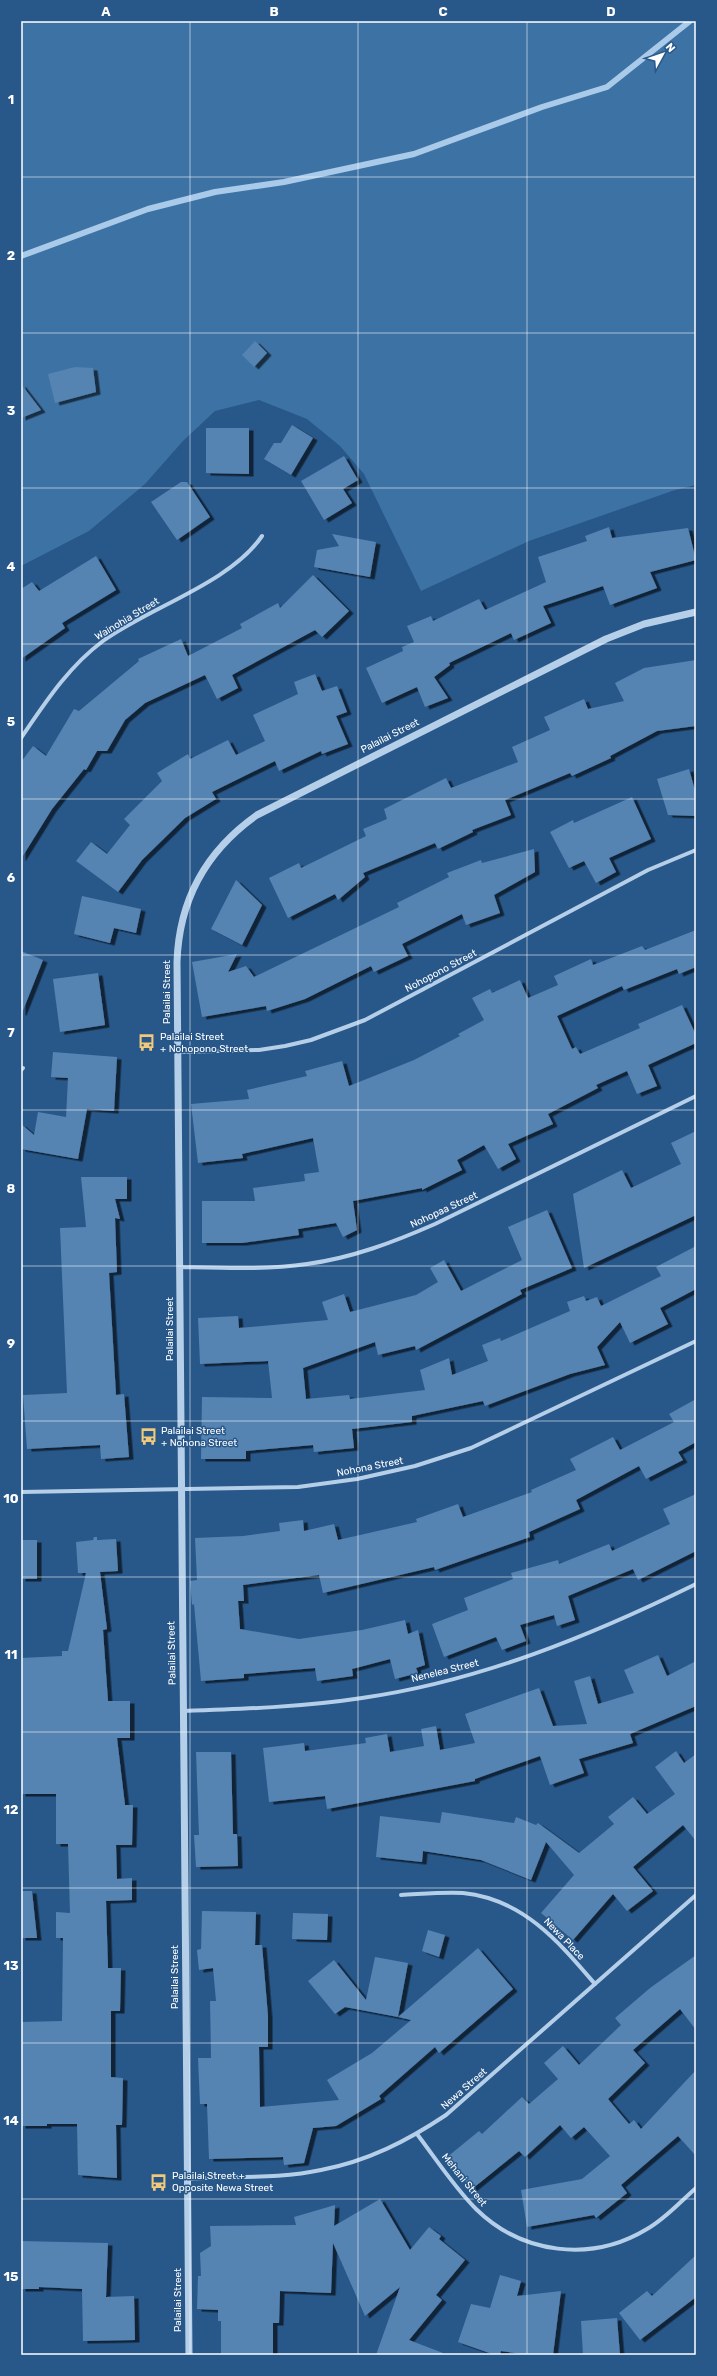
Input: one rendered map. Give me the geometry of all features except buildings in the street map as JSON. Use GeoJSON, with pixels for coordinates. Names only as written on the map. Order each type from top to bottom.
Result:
{"type":"FeatureCollection","features":[{"type":"Feature","properties":{"kind":"street","name":"Wainohia Street"},"geometry":{"type":"LineString","coordinates":[[21,738],[63,678],[84,656],[124,628],[230,568],[254,547],[262,536]]}},
{"type":"Feature","properties":{"kind":"street","name":"Palailai Street"},"geometry":{"type":"LineString","coordinates":[[188,2355],[177,1052],[177,943],[186,905],[206,864],[226,840],[241,827],[281,803],[606,639],[644,624],[696,612]]}},
{"type":"Feature","properties":{"kind":"street","name":"Nohopono Street"},"geometry":{"type":"LineString","coordinates":[[177,1052],[245,1051],[285,1046],[311,1040],[365,1020],[648,870],[696,850]]}},
{"type":"Feature","properties":{"kind":"street","name":"Nohopaa Street"},"geometry":{"type":"LineString","coordinates":[[179,1267],[263,1268],[308,1264],[352,1255],[394,1242],[435,1224],[696,1096]]}},
{"type":"Feature","properties":{"kind":"street","name":"Nohona Street"},"geometry":{"type":"LineString","coordinates":[[21,1492],[181,1490],[298,1486],[357,1479],[415,1466],[492,1439],[696,1341]]}},
{"type":"Feature","properties":{"kind":"street","name":"Nenelea Street"},"geometry":{"type":"LineString","coordinates":[[183,1711],[270,1708],[362,1698],[453,1680],[542,1653],[628,1617],[696,1584]]}},
{"type":"Feature","properties":{"kind":"street","name":"Newa Place"},"geometry":{"type":"LineString","coordinates":[[401,1895],[465,1894],[483,1897],[511,1907],[547,1930],[595,1984]]}},
{"type":"Feature","properties":{"kind":"street","name":"Newa Street"},"geometry":{"type":"LineString","coordinates":[[187,2179],[286,2175],[321,2170],[354,2162],[387,2150],[417,2134],[446,2115],[696,1896]]}},
{"type":"Feature","properties":{"kind":"street","name":"Mehani Street"},"geometry":{"type":"LineString","coordinates":[[417,2134],[464,2195],[486,2218],[512,2235],[550,2248],[589,2249],[620,2242],[648,2229],[696,2188]]}},
{"type":"Feature","properties":{"kind":"shaded area"},"geometry":{"type":"Polygon","coordinates":[[[21,21],[696,21],[696,485],[675,490],[529,541],[421,591],[364,474],[340,446],[307,419],[259,400],[215,411],[183,441],[145,484],[89,531],[21,566],[21,21]]]}},
{"type":"Feature","properties":{"kind":"waterway"},"geometry":{"type":"LineString","coordinates":[[21,256],[148,209],[215,192],[284,182],[414,154],[542,107],[607,87],[690,21]]}},
{"type":"Feature","properties":{"kind":"place","name":"Palailai Street + Nohopono Street"},"geometry":{"type":"Point","coordinates":[147,1043]}},
{"type":"Feature","properties":{"kind":"place","name":"Palailai Street + Nohona Street"},"geometry":{"type":"Point","coordinates":[148,1437]}},
{"type":"Feature","properties":{"kind":"place","name":"Palailai Street + Opposite Newa Street"},"geometry":{"type":"Point","coordinates":[159,2182]}}]}
